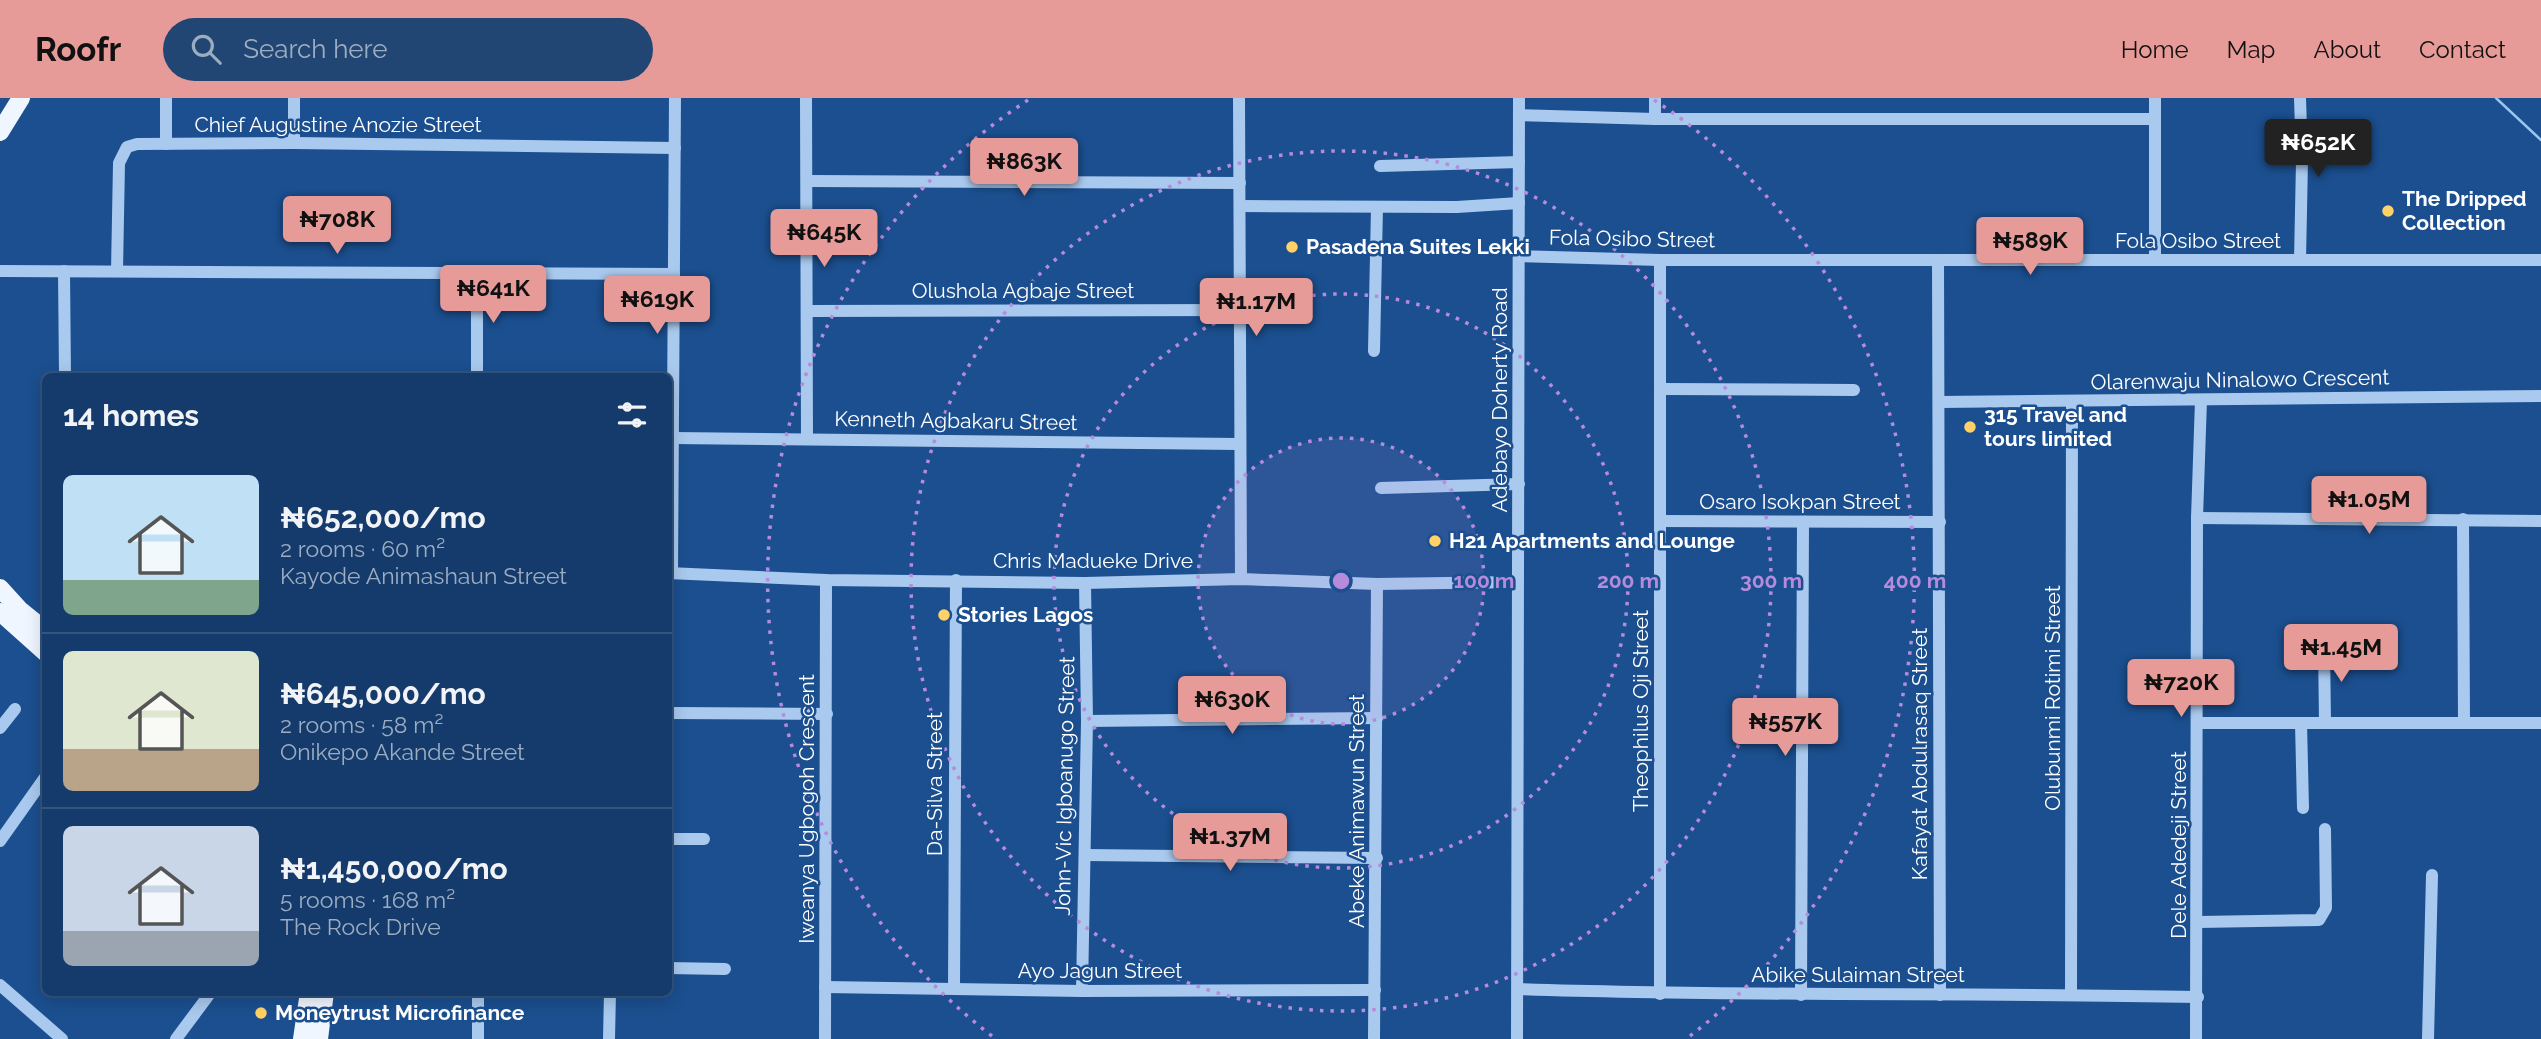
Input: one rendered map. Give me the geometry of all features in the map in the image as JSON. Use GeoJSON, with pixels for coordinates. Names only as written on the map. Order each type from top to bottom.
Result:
{"type":"FeatureCollection","features":[{"type":"Feature","properties":{"kind":"main road"},"geometry":{"type":"LineString","coordinates":[[0,132],[21,98]]}},
{"type":"Feature","properties":{"kind":"main road"},"geometry":{"type":"LineString","coordinates":[[0,588],[20,610],[42,628]]}},
{"type":"Feature","properties":{"kind":"main road"},"geometry":{"type":"LineString","coordinates":[[1,614],[42,650]]}},
{"type":"Feature","properties":{"kind":"main road"},"geometry":{"type":"LineString","coordinates":[[302,1039],[308,996]]}},
{"type":"Feature","properties":{"kind":"main road"},"geometry":{"type":"LineString","coordinates":[[319,1039],[324,996]]}},
{"type":"Feature","properties":{"kind":"street"},"geometry":{"type":"LineString","coordinates":[[166,98],[166,144]]}},
{"type":"Feature","properties":{"kind":"street"},"geometry":{"type":"LineString","coordinates":[[294,98],[294,143]]}},
{"type":"Feature","properties":{"kind":"street"},"geometry":{"type":"LineString","coordinates":[[672,483],[675,98]]}},
{"type":"Feature","properties":{"kind":"street"},"geometry":{"type":"LineString","coordinates":[[806,98],[807,439]]}},
{"type":"Feature","properties":{"kind":"street"},"geometry":{"type":"LineString","coordinates":[[1239,98],[1241,579]]}},
{"type":"Feature","properties":{"kind":"street","name":"Adebayo Doherty Road"},"geometry":{"type":"LineString","coordinates":[[1517,1039],[1520,98]]}},
{"type":"Feature","properties":{"kind":"street"},"geometry":{"type":"LineString","coordinates":[[1655,98],[1655,119]]}},
{"type":"Feature","properties":{"kind":"street"},"geometry":{"type":"LineString","coordinates":[[2155,98],[2155,260]]}},
{"type":"Feature","properties":{"kind":"street"},"geometry":{"type":"LineString","coordinates":[[2300,98],[2300,260]]}},
{"type":"Feature","properties":{"kind":"street"},"geometry":{"type":"LineString","coordinates":[[1520,115],[1655,119],[2155,119]]}},
{"type":"Feature","properties":{"kind":"street","name":"Chief Augustine Anozie Street"},"geometry":{"type":"LineString","coordinates":[[117,271],[119,163],[127,147],[137,144],[294,143],[675,148]]}},
{"type":"Feature","properties":{"kind":"street"},"geometry":{"type":"LineString","coordinates":[[1380,166],[1520,162]]}},
{"type":"Feature","properties":{"kind":"street"},"geometry":{"type":"LineString","coordinates":[[808,181],[1240,183]]}},
{"type":"Feature","properties":{"kind":"street"},"geometry":{"type":"LineString","coordinates":[[1240,206],[1457,207],[1520,203]]}},
{"type":"Feature","properties":{"kind":"street"},"geometry":{"type":"LineString","coordinates":[[1374,351],[1377,207]]}},
{"type":"Feature","properties":{"kind":"street","name":"Fola Osibo Street"},"geometry":{"type":"LineString","coordinates":[[1519,256],[1660,260],[2541,260]]}},
{"type":"Feature","properties":{"kind":"street","name":"Theophilus Oji Street"},"geometry":{"type":"LineString","coordinates":[[1660,260],[1660,994]]}},
{"type":"Feature","properties":{"kind":"street","name":"Kafayat Abdulrasaq Street"},"geometry":{"type":"LineString","coordinates":[[1938,260],[1940,995]]}},
{"type":"Feature","properties":{"kind":"street"},"geometry":{"type":"LineString","coordinates":[[0,271],[674,274]]}},
{"type":"Feature","properties":{"kind":"street"},"geometry":{"type":"LineString","coordinates":[[64,271],[65,373]]}},
{"type":"Feature","properties":{"kind":"street"},"geometry":{"type":"LineString","coordinates":[[477,273],[477,373]]}},
{"type":"Feature","properties":{"kind":"street","name":"Olushola Agbaje Street"},"geometry":{"type":"LineString","coordinates":[[807,311],[1240,310]]}},
{"type":"Feature","properties":{"kind":"street"},"geometry":{"type":"LineString","coordinates":[[1661,389],[1854,390]]}},
{"type":"Feature","properties":{"kind":"street","name":"Olarenwaju Ninalowo Crescent"},"geometry":{"type":"LineString","coordinates":[[1940,402],[2541,396]]}},
{"type":"Feature","properties":{"kind":"street","name":"Dele Adedeji Street"},"geometry":{"type":"LineString","coordinates":[[2196,1039],[2197,518],[2201,400]]}},
{"type":"Feature","properties":{"kind":"street","name":"Olubunmi Rotimi Street"},"geometry":{"type":"LineString","coordinates":[[2071,994],[2072,401]]}},
{"type":"Feature","properties":{"kind":"street","name":"Kenneth Agbakaru Street"},"geometry":{"type":"LineString","coordinates":[[673,438],[1239,443]]}},
{"type":"Feature","properties":{"kind":"street"},"geometry":{"type":"LineString","coordinates":[[1381,488],[1519,484]]}},
{"type":"Feature","properties":{"kind":"street"},"geometry":{"type":"LineString","coordinates":[[2197,518],[2541,521]]}},
{"type":"Feature","properties":{"kind":"street"},"geometry":{"type":"LineString","coordinates":[[2463,519],[2464,723]]}},
{"type":"Feature","properties":{"kind":"street","name":"Osaro Isokpan Street"},"geometry":{"type":"LineString","coordinates":[[1660,521],[1940,522]]}},
{"type":"Feature","properties":{"kind":"street"},"geometry":{"type":"LineString","coordinates":[[1801,995],[1803,521]]}},
{"type":"Feature","properties":{"kind":"street","name":"Chris Madueke Drive"},"geometry":{"type":"LineString","coordinates":[[672,573],[826,580],[1085,583],[1241,579],[1377,584],[1518,582]]}},
{"type":"Feature","properties":{"kind":"street","name":"Iweanya Ugbogoh Crescent"},"geometry":{"type":"LineString","coordinates":[[825,1039],[826,580]]}},
{"type":"Feature","properties":{"kind":"street","name":"Da-Silva Street"},"geometry":{"type":"LineString","coordinates":[[954,989],[956,580]]}},
{"type":"Feature","properties":{"kind":"street","name":"John-Vic Igboanugo Street"},"geometry":{"type":"LineString","coordinates":[[1082,990],[1087,721],[1085,583]]}},
{"type":"Feature","properties":{"kind":"street","name":"Abeke Animawun Street"},"geometry":{"type":"LineString","coordinates":[[1374,1039],[1377,584]]}},
{"type":"Feature","properties":{"kind":"street"},"geometry":{"type":"LineString","coordinates":[[2324,645],[2325,723]]}},
{"type":"Feature","properties":{"kind":"street"},"geometry":{"type":"LineString","coordinates":[[0,728],[15,709]]}},
{"type":"Feature","properties":{"kind":"street"},"geometry":{"type":"LineString","coordinates":[[672,713],[827,714]]}},
{"type":"Feature","properties":{"kind":"street"},"geometry":{"type":"LineString","coordinates":[[1087,721],[1377,718]]}},
{"type":"Feature","properties":{"kind":"street"},"geometry":{"type":"LineString","coordinates":[[2198,723],[2541,723]]}},
{"type":"Feature","properties":{"kind":"street"},"geometry":{"type":"LineString","coordinates":[[2301,723],[2303,808]]}},
{"type":"Feature","properties":{"kind":"street"},"geometry":{"type":"LineString","coordinates":[[0,841],[42,782]]}},
{"type":"Feature","properties":{"kind":"street"},"geometry":{"type":"LineString","coordinates":[[34,793],[42,799]]}},
{"type":"Feature","properties":{"kind":"street"},"geometry":{"type":"LineString","coordinates":[[2198,922],[2319,920],[2326,908],[2325,829]]}},
{"type":"Feature","properties":{"kind":"street"},"geometry":{"type":"LineString","coordinates":[[672,839],[704,839]]}},
{"type":"Feature","properties":{"kind":"street"},"geometry":{"type":"LineString","coordinates":[[1085,855],[1377,858]]}},
{"type":"Feature","properties":{"kind":"street"},"geometry":{"type":"LineString","coordinates":[[2428,1039],[2432,875]]}},
{"type":"Feature","properties":{"kind":"street"},"geometry":{"type":"LineString","coordinates":[[672,968],[725,969]]}},
{"type":"Feature","properties":{"kind":"street"},"geometry":{"type":"LineString","coordinates":[[0,985],[62,1039]]}},
{"type":"Feature","properties":{"kind":"street","name":"Ayo Jagun Street"},"geometry":{"type":"LineString","coordinates":[[825,987],[1375,990]]}},
{"type":"Feature","properties":{"kind":"street","name":"Abike Sulaiman Street"},"geometry":{"type":"LineString","coordinates":[[1518,989],[1660,994],[2071,994],[2198,997]]}},
{"type":"Feature","properties":{"kind":"street"},"geometry":{"type":"LineString","coordinates":[[176,1039],[208,996]]}},
{"type":"Feature","properties":{"kind":"street"},"geometry":{"type":"LineString","coordinates":[[478,996],[478,1039]]}},
{"type":"Feature","properties":{"kind":"street"},"geometry":{"type":"LineString","coordinates":[[609,1039],[610,996]]}},
{"type":"Feature","properties":{"kind":"waterway"},"geometry":{"type":"LineString","coordinates":[[2496,98],[2541,140]]}},
{"type":"Feature","properties":{"kind":"place","name":"The Dripped Collection"},"geometry":{"type":"Point","coordinates":[2388,211]}},
{"type":"Feature","properties":{"kind":"place","name":"Pasadena Suites Lekki"},"geometry":{"type":"Point","coordinates":[1292,247]}},
{"type":"Feature","properties":{"kind":"place","name":"315 Travel and tours limited"},"geometry":{"type":"Point","coordinates":[1970,427]}},
{"type":"Feature","properties":{"kind":"place","name":"H21 Apartments and Lounge"},"geometry":{"type":"Point","coordinates":[1435,541]}},
{"type":"Feature","properties":{"kind":"place","name":"Stories Lagos"},"geometry":{"type":"Point","coordinates":[944,615]}},
{"type":"Feature","properties":{"kind":"place","name":"Moneytrust Microfinance"},"geometry":{"type":"Point","coordinates":[261,1013]}}]}
